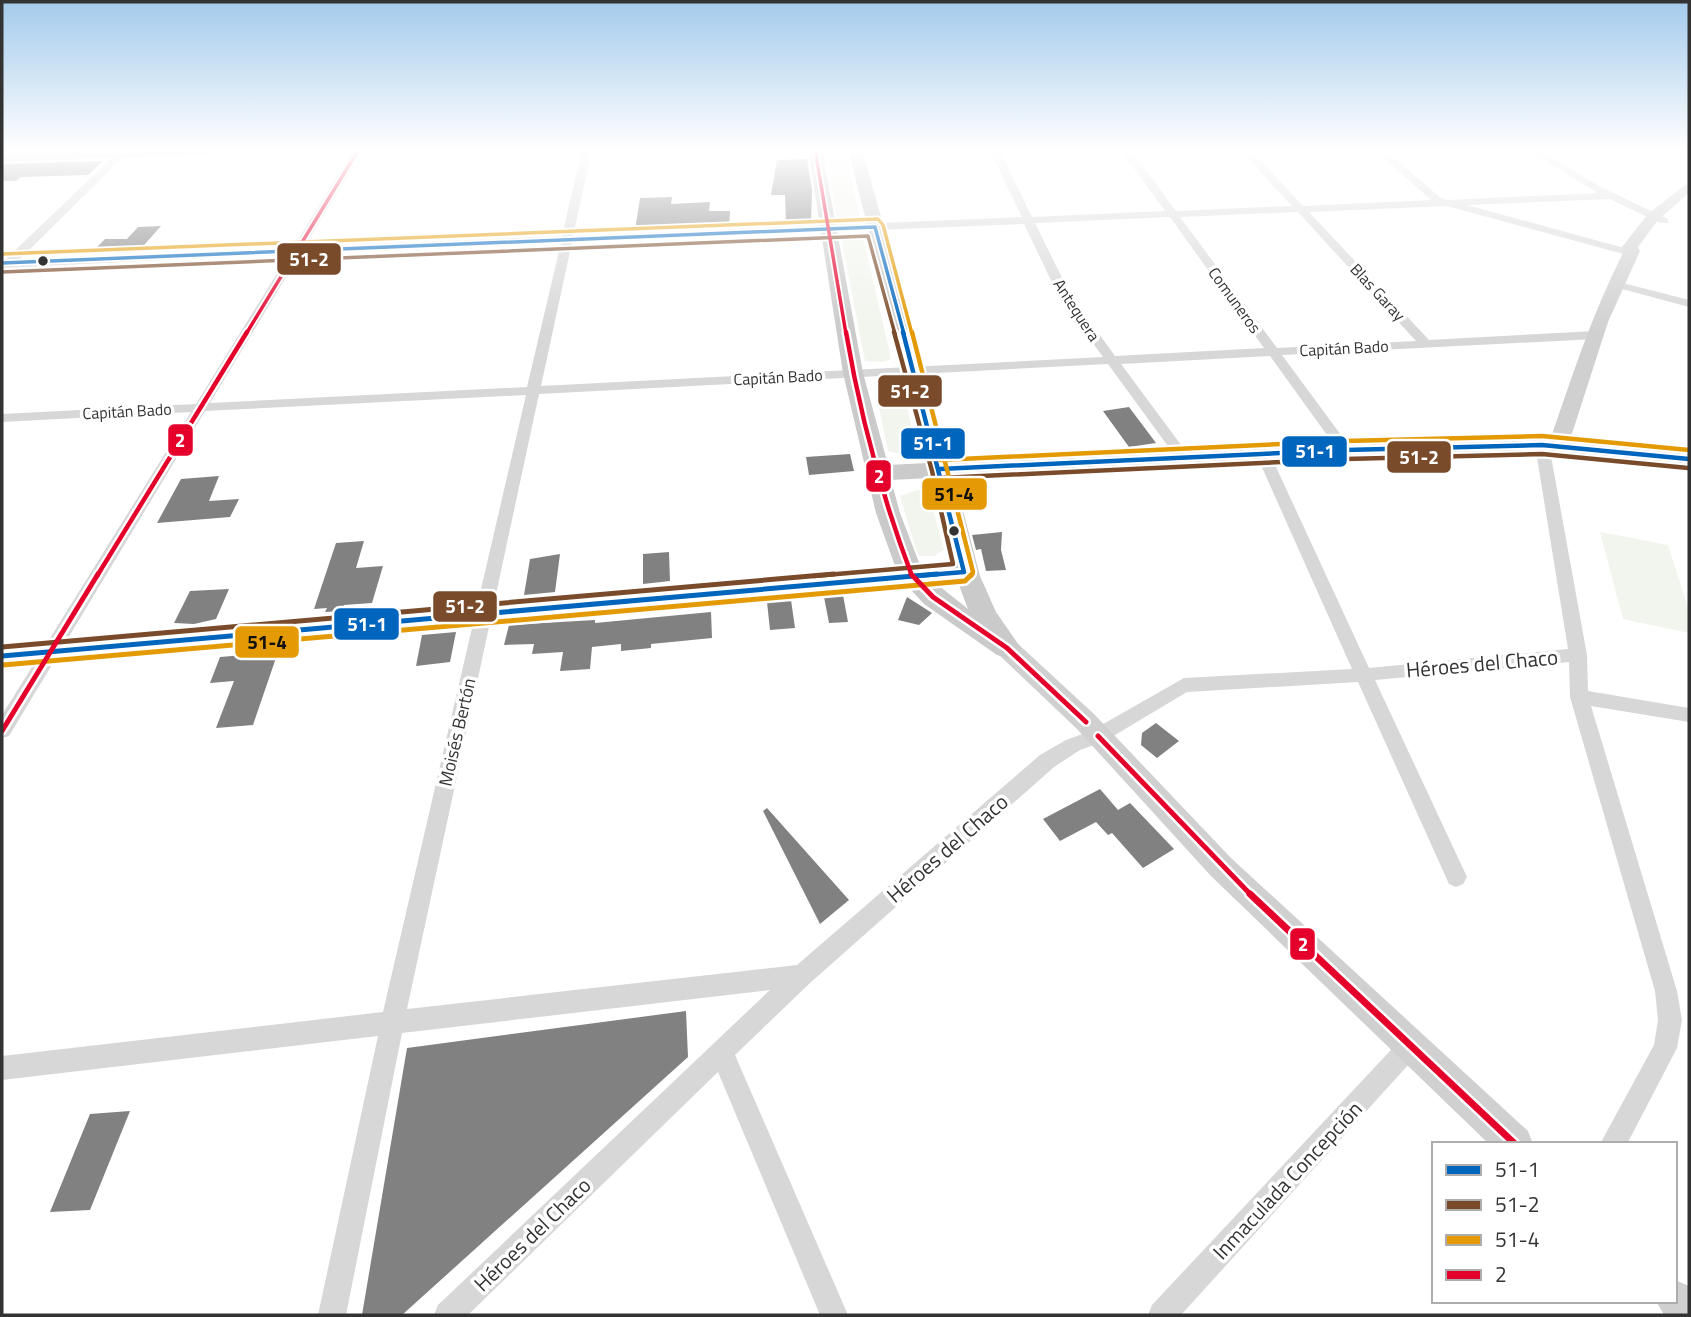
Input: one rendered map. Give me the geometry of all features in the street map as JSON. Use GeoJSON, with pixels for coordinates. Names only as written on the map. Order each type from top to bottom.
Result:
{"type":"FeatureCollection","features":[{"type":"Feature","properties":{"kind":"main road"},"geometry":{"type":"LineString","coordinates":[[824,210],[853,373],[888,513],[912,577],[933,597],[1007,648]]}},
{"type":"Feature","properties":{"kind":"main road"},"geometry":{"type":"LineString","coordinates":[[871,210],[940,469],[964,572],[978,606],[1007,648]]}},
{"type":"Feature","properties":{"kind":"main road"},"geometry":{"type":"LineString","coordinates":[[879,473],[1345,450],[1550,446],[1689,460]]}},
{"type":"Feature","properties":{"kind":"street"},"geometry":{"type":"LineString","coordinates":[[4,266],[62,210]]}},
{"type":"Feature","properties":{"kind":"street"},"geometry":{"type":"LineString","coordinates":[[2,730],[321,210]]}},
{"type":"Feature","properties":{"kind":"street","name":"Moisés Bertón"},"geometry":{"type":"LineString","coordinates":[[331,1315],[392,1023],[573,210]]}},
{"type":"Feature","properties":{"kind":"street","name":"Antequera"},"geometry":{"type":"LineString","coordinates":[[1023,210],[1064,295],[1183,457]]}},
{"type":"Feature","properties":{"kind":"street","name":"Comuneros"},"geometry":{"type":"LineString","coordinates":[[1170,210],[1345,450]]}},
{"type":"Feature","properties":{"kind":"street"},"geometry":{"type":"LineString","coordinates":[[4,266],[296,251],[1264,210]]}},
{"type":"Feature","properties":{"kind":"street","name":"Blas Garay"},"geometry":{"type":"LineString","coordinates":[[1302,210],[1426,344]]}},
{"type":"Feature","properties":{"kind":"street"},"geometry":{"type":"LineString","coordinates":[[1476,210],[1631,252],[1641,250],[1658,219],[1666,210]]}},
{"type":"Feature","properties":{"kind":"street"},"geometry":{"type":"LineString","coordinates":[[1641,210],[1658,219]]}},
{"type":"Feature","properties":{"kind":"street"},"geometry":{"type":"LineString","coordinates":[[1658,219],[1671,210]]}},
{"type":"Feature","properties":{"kind":"street"},"geometry":{"type":"LineString","coordinates":[[1614,1142],[1665,1048],[1670,1020],[1666,991],[1579,697],[1577,655],[1550,446],[1615,284],[1631,252]]}},
{"type":"Feature","properties":{"kind":"street"},"geometry":{"type":"LineString","coordinates":[[1615,284],[1689,304]]}},
{"type":"Feature","properties":{"kind":"street","name":"Capitán Bado"},"geometry":{"type":"LineString","coordinates":[[2,418],[1595,335]]}},
{"type":"Feature","properties":{"kind":"street"},"geometry":{"type":"LineString","coordinates":[[1263,454],[1456,877]]}},
{"type":"Feature","properties":{"kind":"street"},"geometry":{"type":"LineString","coordinates":[[2,656],[964,572]]}},
{"type":"Feature","properties":{"kind":"street"},"geometry":{"type":"LineString","coordinates":[[1007,648],[1098,736],[1221,867],[1412,1044],[1513,1142]]}},
{"type":"Feature","properties":{"kind":"street","name":"Héroes del Chaco"},"geometry":{"type":"LineString","coordinates":[[447,1315],[802,975],[1047,761],[1073,745],[1098,736],[1184,685],[1363,675],[1541,656],[1577,655]]}},
{"type":"Feature","properties":{"kind":"street"},"geometry":{"type":"LineString","coordinates":[[1579,697],[1689,715]]}},
{"type":"Feature","properties":{"kind":"street"},"geometry":{"type":"LineString","coordinates":[[2,1068],[802,975]]}},
{"type":"Feature","properties":{"kind":"street","name":"Inmaculada Concepción"},"geometry":{"type":"LineString","coordinates":[[1162,1315],[1412,1044]]}},
{"type":"Feature","properties":{"kind":"street"},"geometry":{"type":"LineString","coordinates":[[722,1052],[834,1315]]}},
{"type":"Feature","properties":{"kind":"shaded area"},"geometry":{"type":"Polygon","coordinates":[[[835,210],[858,210],[860,218],[857,220],[837,219],[835,210]]]}},
{"type":"Feature","properties":{"kind":"shaded area"},"geometry":{"type":"Polygon","coordinates":[[[857,234],[863,236],[891,359],[883,362],[865,361],[841,237],[857,234]]]}},
{"type":"Feature","properties":{"kind":"shaded area"},"geometry":{"type":"Polygon","coordinates":[[[893,383],[902,387],[917,449],[898,453],[888,451],[875,388],[893,383]]]}},
{"type":"Feature","properties":{"kind":"shaded area"},"geometry":{"type":"Polygon","coordinates":[[[918,490],[929,494],[944,550],[934,556],[920,556],[917,553],[900,496],[918,490]]]}},
{"type":"Feature","properties":{"kind":"shaded area"},"geometry":{"type":"Polygon","coordinates":[[[1600,532],[1668,545],[1689,611],[1689,633],[1623,619],[1600,532]]]}},
{"type":"Feature","properties":{"kind":"building"},"geometry":{"type":"Polygon","coordinates":[[[638,210],[730,211],[729,227],[635,230],[638,210]]]}},
{"type":"Feature","properties":{"kind":"building"},"geometry":{"type":"Polygon","coordinates":[[[786,210],[811,210],[811,223],[786,224],[786,210]]]}},
{"type":"Feature","properties":{"kind":"building"},"geometry":{"type":"Polygon","coordinates":[[[161,226],[138,252],[91,253],[105,239],[127,239],[138,227],[161,226]]]}},
{"type":"Feature","properties":{"kind":"building"},"geometry":{"type":"Polygon","coordinates":[[[1129,407],[1156,443],[1129,447],[1103,411],[1129,407]]]}},
{"type":"Feature","properties":{"kind":"building"},"geometry":{"type":"Polygon","coordinates":[[[850,454],[854,471],[809,475],[806,457],[850,454]]]}},
{"type":"Feature","properties":{"kind":"building"},"geometry":{"type":"Polygon","coordinates":[[[219,476],[209,501],[239,499],[230,517],[157,523],[181,479],[219,476]]]}},
{"type":"Feature","properties":{"kind":"building"},"geometry":{"type":"Polygon","coordinates":[[[1002,532],[1001,550],[1006,570],[986,571],[981,549],[976,550],[972,535],[1002,532]]]}},
{"type":"Feature","properties":{"kind":"building"},"geometry":{"type":"Polygon","coordinates":[[[364,541],[356,568],[383,566],[372,603],[344,605],[343,611],[325,612],[327,608],[314,609],[336,543],[364,541]]]}},
{"type":"Feature","properties":{"kind":"building"},"geometry":{"type":"Polygon","coordinates":[[[669,552],[670,581],[643,584],[643,554],[669,552]]]}},
{"type":"Feature","properties":{"kind":"building"},"geometry":{"type":"Polygon","coordinates":[[[560,554],[555,592],[524,595],[530,559],[560,554]]]}},
{"type":"Feature","properties":{"kind":"building"},"geometry":{"type":"Polygon","coordinates":[[[229,589],[216,619],[194,624],[174,623],[190,591],[229,589]]]}},
{"type":"Feature","properties":{"kind":"building"},"geometry":{"type":"Polygon","coordinates":[[[843,595],[848,622],[829,623],[824,597],[843,595]]]}},
{"type":"Feature","properties":{"kind":"building"},"geometry":{"type":"Polygon","coordinates":[[[907,597],[932,613],[919,625],[898,620],[907,597]]]}},
{"type":"Feature","properties":{"kind":"building"},"geometry":{"type":"Polygon","coordinates":[[[791,600],[795,628],[770,630],[767,602],[791,600]]]}},
{"type":"Feature","properties":{"kind":"building"},"geometry":{"type":"Polygon","coordinates":[[[711,612],[712,638],[651,644],[651,648],[621,651],[621,644],[592,647],[590,669],[560,671],[563,652],[532,654],[534,644],[504,645],[509,625],[595,620],[595,623],[711,612]]]}},
{"type":"Feature","properties":{"kind":"building"},"geometry":{"type":"Polygon","coordinates":[[[456,632],[450,662],[416,666],[422,635],[456,632]]]}},
{"type":"Feature","properties":{"kind":"building"},"geometry":{"type":"Polygon","coordinates":[[[278,652],[253,725],[216,728],[234,681],[210,683],[220,657],[278,652]]]}},
{"type":"Feature","properties":{"kind":"building"},"geometry":{"type":"Polygon","coordinates":[[[1156,723],[1179,741],[1157,758],[1141,745],[1142,733],[1156,723]]]}},
{"type":"Feature","properties":{"kind":"building"},"geometry":{"type":"Polygon","coordinates":[[[1100,789],[1118,810],[1130,803],[1174,849],[1143,868],[1112,833],[1108,835],[1096,822],[1060,841],[1043,819],[1100,789]]]}},
{"type":"Feature","properties":{"kind":"building"},"geometry":{"type":"Polygon","coordinates":[[[767,808],[849,900],[820,924],[763,811],[767,808]]]}},
{"type":"Feature","properties":{"kind":"building"},"geometry":{"type":"Polygon","coordinates":[[[686,1011],[688,1057],[402,1315],[362,1315],[407,1048],[686,1011]]]}},
{"type":"Feature","properties":{"kind":"building"},"geometry":{"type":"Polygon","coordinates":[[[130,1111],[90,1210],[50,1212],[90,1114],[130,1111]]]}},
{"type":"Feature","properties":{"kind":"transit line","name":"2"},"geometry":{"type":"LineString","coordinates":[[2,731],[321,210]]}},
{"type":"Feature","properties":{"kind":"transit line","name":"2"},"geometry":{"type":"LineString","coordinates":[[825,210],[853,373],[888,513],[912,577],[933,597],[1007,648],[1086,722]]}},
{"type":"Feature","properties":{"kind":"transit line","name":"51-4"},"geometry":{"type":"LineString","coordinates":[[2,254],[878,219],[883,225],[948,467],[973,572],[965,581],[3,665]]}},
{"type":"Feature","properties":{"kind":"transit line","name":"51-1"},"geometry":{"type":"LineString","coordinates":[[2,263],[875,227],[940,469],[964,572],[2,656]]}},
{"type":"Feature","properties":{"kind":"transit line","name":"51-2"},"geometry":{"type":"LineString","coordinates":[[2,272],[868,236],[932,471],[953,564],[2,647]]}},
{"type":"Feature","properties":{"kind":"transit line","name":"51-4"},"geometry":{"type":"LineString","coordinates":[[940,460],[1345,441],[1542,436],[1689,450]]}},
{"type":"Feature","properties":{"kind":"transit line","name":"51-1"},"geometry":{"type":"LineString","coordinates":[[940,469],[1345,450],[1542,445],[1689,459]]}},
{"type":"Feature","properties":{"kind":"transit line","name":"51-2"},"geometry":{"type":"LineString","coordinates":[[940,478],[1345,459],[1542,454],[1688,468]]}},
{"type":"Feature","properties":{"kind":"transit line","name":"2"},"geometry":{"type":"LineString","coordinates":[[1098,736],[1221,867],[1513,1142]]}}]}
